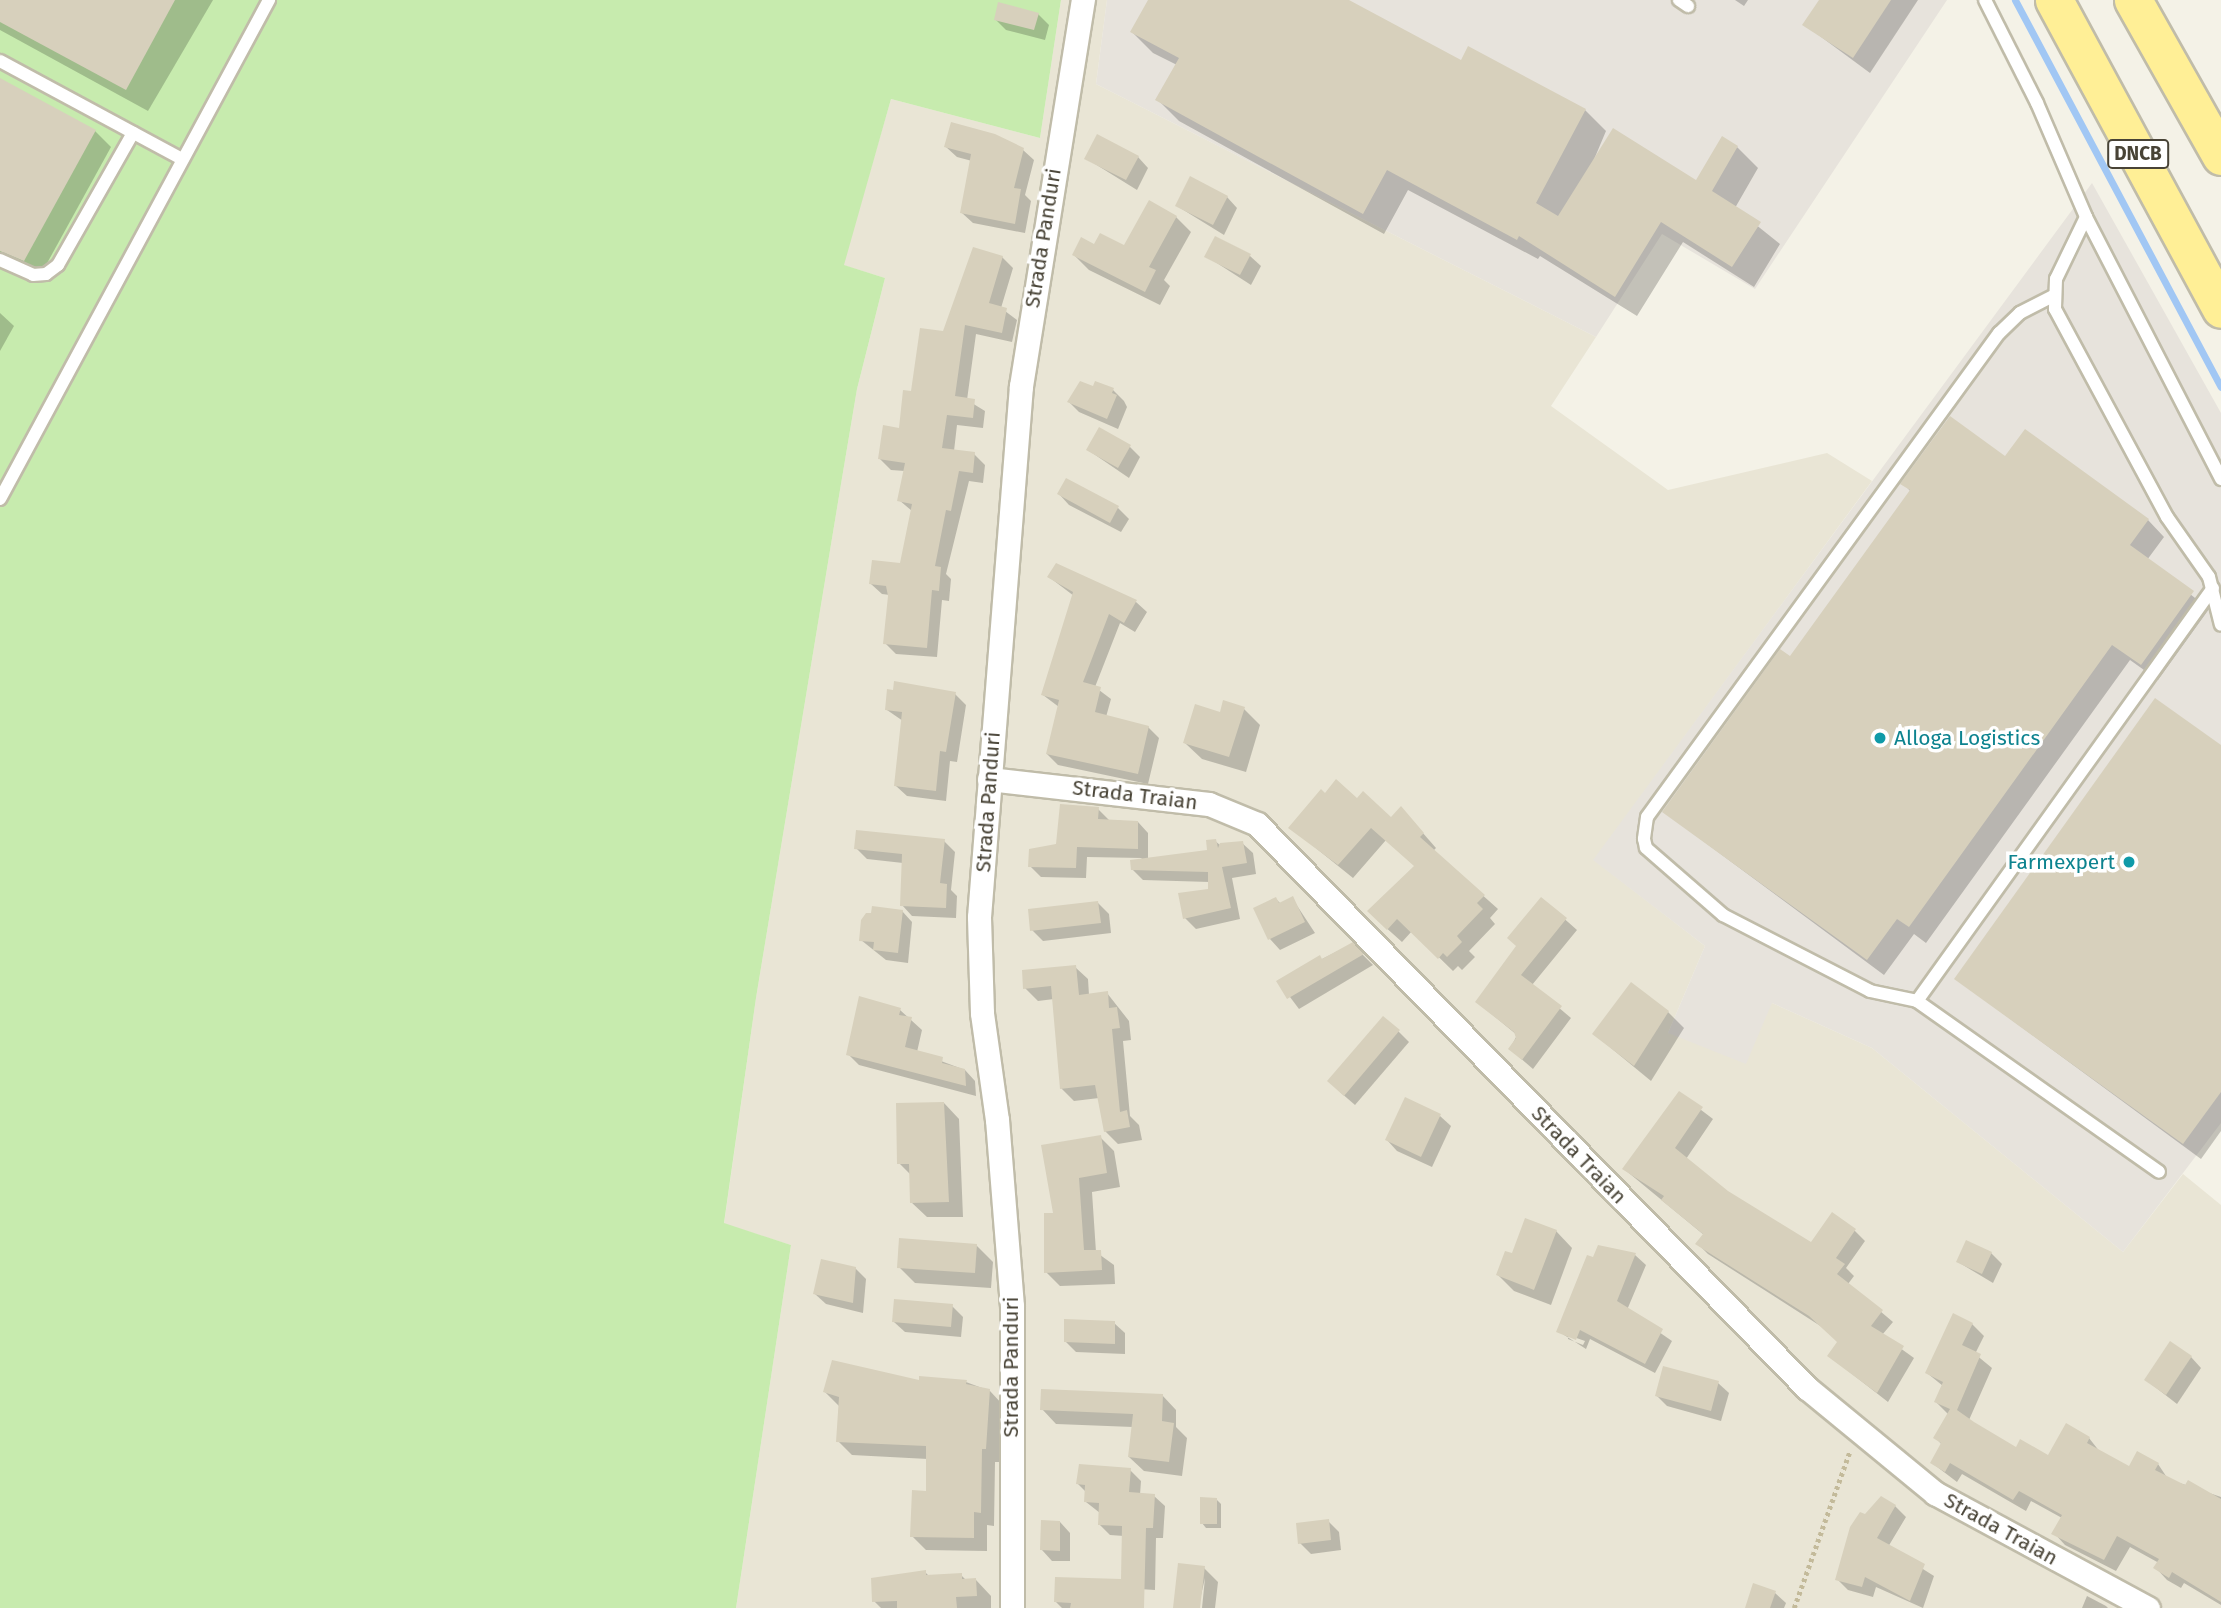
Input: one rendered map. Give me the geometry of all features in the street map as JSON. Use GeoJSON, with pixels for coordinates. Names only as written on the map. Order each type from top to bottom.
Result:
{"type":"FeatureCollection","features":[{"type":"Feature","properties":{"kind":"main road","name":"DNCB"},"geometry":{"type":"LineString","coordinates":[[2054,0],[2221,309]]}},
{"type":"Feature","properties":{"kind":"main road"},"geometry":{"type":"LineString","coordinates":[[2133,0],[2221,156]]}},
{"type":"Feature","properties":{"kind":"street","name":"Strada Panduri"},"geometry":{"type":"LineString","coordinates":[[1012,1608],[1012,1306],[1006,1214],[979,966],[989,779],[1021,386],[1083,0]]}},
{"type":"Feature","properties":{"kind":"street","name":"Strada Traian"},"geometry":{"type":"LineString","coordinates":[[989,779],[1209,804],[1257,824],[1758,1340],[1857,1431],[1957,1507],[2148,1608]]}},
{"type":"Feature","properties":{"kind":"lane"},"geometry":{"type":"LineString","coordinates":[[0,499],[269,0]]}},
{"type":"Feature","properties":{"kind":"lane"},"geometry":{"type":"LineString","coordinates":[[1985,0],[2038,103],[2086,217],[2221,479]]}},
{"type":"Feature","properties":{"kind":"lane"},"geometry":{"type":"LineString","coordinates":[[0,61],[182,159]]}},
{"type":"Feature","properties":{"kind":"lane"},"geometry":{"type":"LineString","coordinates":[[0,260],[33,275],[46,274],[58,265],[133,133]]}},
{"type":"Feature","properties":{"kind":"lane"},"geometry":{"type":"LineString","coordinates":[[2086,217],[2056,279],[2053,296],[2160,504],[2213,588],[2221,625]]}},
{"type":"Feature","properties":{"kind":"lane"},"geometry":{"type":"LineString","coordinates":[[2053,296],[2020,313],[1999,333],[1645,824],[1646,848],[1723,915],[1870,991],[1917,1001],[2159,1172]]}},
{"type":"Feature","properties":{"kind":"lane"},"geometry":{"type":"LineString","coordinates":[[1917,1001],[2213,588]]}},
{"type":"Feature","properties":{"kind":"path"},"geometry":{"type":"LineString","coordinates":[[1794,1608],[1857,1431]]}},
{"type":"Feature","properties":{"kind":"shaded area"},"geometry":{"type":"Polygon","coordinates":[[[1061,0],[1107,0],[1096,84],[1596,337],[1551,406],[1668,490],[1827,453],[1872,481],[1594,860],[1705,946],[1668,1033],[1772,1003],[1872,1048],[2123,1252],[2183,1174],[2221,1205],[2221,1608],[736,1608],[791,1245],[724,1224],[756,998],[857,389],[885,278],[843,265],[891,99],[1040,138],[1061,0]]]}},
{"type":"Feature","properties":{"kind":"shaded area"},"geometry":{"type":"Polygon","coordinates":[[[1107,0],[1947,0],[1755,289],[1662,234],[1596,337],[1096,84],[1107,0]]]}},
{"type":"Feature","properties":{"kind":"shaded area"},"geometry":{"type":"Polygon","coordinates":[[[2092,183],[2221,413],[2221,1123],[2123,1252],[1872,1048],[1772,1003],[1746,1064],[1668,1033],[1705,946],[1593,860],[2092,183]]]}},
{"type":"Feature","properties":{"kind":"green space"},"geometry":{"type":"Polygon","coordinates":[[[0,0],[1061,0],[1040,138],[891,99],[844,265],[885,278],[857,389],[756,998],[724,1223],[791,1245],[736,1608],[0,1608],[0,0]]]}},
{"type":"Feature","properties":{"kind":"building"},"geometry":{"type":"Polygon","coordinates":[[[0,0],[175,0],[126,90],[0,22],[0,0]]]}},
{"type":"Feature","properties":{"kind":"building"},"geometry":{"type":"Polygon","coordinates":[[[1148,0],[1349,0],[1461,60],[1468,46],[1586,109],[1536,203],[1558,216],[1613,128],[1696,180],[1722,136],[1738,146],[1712,191],[1761,222],[1732,267],[1661,222],[1615,297],[1519,236],[1517,240],[1387,170],[1363,214],[1155,100],[1179,58],[1130,32],[1148,0]]]}},
{"type":"Feature","properties":{"kind":"building"},"geometry":{"type":"Polygon","coordinates":[[[1819,0],[1891,0],[1853,58],[1802,25],[1819,0]]]}},
{"type":"Feature","properties":{"kind":"building"},"geometry":{"type":"Polygon","coordinates":[[[998,2],[1039,13],[1034,30],[994,20],[998,2]]]}},
{"type":"Feature","properties":{"kind":"building"},"geometry":{"type":"Polygon","coordinates":[[[0,78],[96,130],[24,261],[0,251],[0,78]]]}},
{"type":"Feature","properties":{"kind":"building"},"geometry":{"type":"Polygon","coordinates":[[[951,122],[995,134],[1024,148],[1014,188],[1021,189],[1015,224],[960,213],[971,154],[944,147],[951,122]]]}},
{"type":"Feature","properties":{"kind":"building"},"geometry":{"type":"Polygon","coordinates":[[[1097,134],[1139,156],[1126,180],[1084,159],[1097,134]]]}},
{"type":"Feature","properties":{"kind":"building"},"geometry":{"type":"Polygon","coordinates":[[[1190,176],[1228,196],[1213,225],[1175,206],[1190,176]]]}},
{"type":"Feature","properties":{"kind":"building"},"geometry":{"type":"Polygon","coordinates":[[[1149,200],[1177,216],[1149,267],[1156,270],[1145,292],[1072,255],[1081,237],[1094,244],[1100,233],[1124,245],[1149,200]]]}},
{"type":"Feature","properties":{"kind":"building"},"geometry":{"type":"Polygon","coordinates":[[[1215,236],[1251,254],[1240,275],[1204,257],[1215,236]]]}},
{"type":"Feature","properties":{"kind":"building"},"geometry":{"type":"Polygon","coordinates":[[[973,247],[1003,256],[989,303],[1007,308],[1002,333],[965,325],[955,396],[975,399],[973,418],[947,415],[942,448],[975,452],[973,473],[959,471],[951,511],[946,510],[935,566],[941,567],[939,591],[932,590],[927,648],[883,644],[888,596],[886,586],[869,584],[872,560],[900,563],[912,504],[897,501],[905,463],[878,459],[883,425],[899,428],[903,390],[911,391],[920,328],[943,331],[973,247]]]}},
{"type":"Feature","properties":{"kind":"building"},"geometry":{"type":"Polygon","coordinates":[[[1080,381],[1093,386],[1095,381],[1114,388],[1112,393],[1117,395],[1107,419],[1067,402],[1080,381]]]}},
{"type":"Feature","properties":{"kind":"building","name":"Alloga Logistics"},"geometry":{"type":"Polygon","coordinates":[[[1950,416],[2005,456],[2025,429],[2149,519],[2130,545],[2194,591],[2141,665],[2112,645],[1909,927],[1897,919],[1867,960],[1662,812],[1780,649],[1790,656],[1910,490],[1900,484],[1950,416]]]}},
{"type":"Feature","properties":{"kind":"building"},"geometry":{"type":"Polygon","coordinates":[[[1099,427],[1131,445],[1118,468],[1086,450],[1099,427]]]}},
{"type":"Feature","properties":{"kind":"building"},"geometry":{"type":"Polygon","coordinates":[[[1066,478],[1119,506],[1110,523],[1057,494],[1066,478]]]}},
{"type":"Feature","properties":{"kind":"building"},"geometry":{"type":"Polygon","coordinates":[[[1056,563],[1137,600],[1124,623],[1109,614],[1083,682],[1101,687],[1095,712],[1149,726],[1138,774],[1046,754],[1059,700],[1041,695],[1073,592],[1047,577],[1056,563]]]}},
{"type":"Feature","properties":{"kind":"building"},"geometry":{"type":"Polygon","coordinates":[[[894,681],[956,692],[946,752],[940,751],[936,791],[894,786],[902,712],[885,710],[887,689],[893,690],[894,681]]]}},
{"type":"Feature","properties":{"kind":"building","name":"Farmexpert"},"geometry":{"type":"Polygon","coordinates":[[[2155,698],[2221,745],[2221,1092],[2183,1144],[1954,979],[2155,698]]]}},
{"type":"Feature","properties":{"kind":"building"},"geometry":{"type":"Polygon","coordinates":[[[1223,700],[1245,707],[1229,757],[1183,743],[1195,704],[1220,712],[1223,700]]]}},
{"type":"Feature","properties":{"kind":"building"},"geometry":{"type":"Polygon","coordinates":[[[1336,779],[1357,798],[1363,791],[1391,817],[1401,806],[1424,833],[1420,837],[1485,895],[1477,903],[1483,909],[1457,936],[1462,942],[1447,957],[1443,953],[1438,959],[1397,919],[1387,930],[1367,911],[1414,866],[1371,828],[1338,865],[1288,828],[1321,789],[1325,793],[1336,779]]]}},
{"type":"Feature","properties":{"kind":"building"},"geometry":{"type":"Polygon","coordinates":[[[1060,804],[1099,807],[1098,819],[1138,821],[1138,849],[1077,847],[1076,868],[1028,867],[1029,849],[1056,844],[1060,804]]]}},
{"type":"Feature","properties":{"kind":"building"},"geometry":{"type":"Polygon","coordinates":[[[856,830],[945,839],[940,883],[947,884],[946,908],[900,906],[902,854],[854,849],[856,830]]]}},
{"type":"Feature","properties":{"kind":"building"},"geometry":{"type":"Polygon","coordinates":[[[1216,839],[1218,848],[1220,843],[1243,841],[1247,863],[1222,867],[1231,908],[1183,919],[1178,893],[1208,889],[1208,872],[1131,870],[1130,860],[1207,850],[1206,840],[1216,839]]]}},
{"type":"Feature","properties":{"kind":"building"},"geometry":{"type":"Polygon","coordinates":[[[1293,896],[1305,922],[1268,940],[1253,908],[1276,897],[1279,903],[1293,896]]]}},
{"type":"Feature","properties":{"kind":"building"},"geometry":{"type":"Polygon","coordinates":[[[1541,897],[1567,918],[1521,975],[1562,1006],[1522,1060],[1508,1049],[1516,1038],[1514,1032],[1475,1002],[1516,946],[1507,938],[1541,897]]]}},
{"type":"Feature","properties":{"kind":"building"},"geometry":{"type":"Polygon","coordinates":[[[1098,901],[1101,923],[1030,931],[1028,909],[1098,901]]]}},
{"type":"Feature","properties":{"kind":"building"},"geometry":{"type":"Polygon","coordinates":[[[872,906],[903,910],[898,953],[873,950],[874,942],[859,941],[861,920],[866,913],[871,913],[872,906]]]}},
{"type":"Feature","properties":{"kind":"building"},"geometry":{"type":"Polygon","coordinates":[[[1353,942],[1364,954],[1287,999],[1276,981],[1320,955],[1322,959],[1353,942]]]}},
{"type":"Feature","properties":{"kind":"building"},"geometry":{"type":"Polygon","coordinates":[[[1076,965],[1079,995],[1108,991],[1109,1008],[1117,1007],[1120,1028],[1112,1029],[1120,1112],[1127,1110],[1130,1127],[1104,1132],[1095,1085],[1060,1089],[1051,986],[1023,989],[1022,970],[1076,965]]]}},
{"type":"Feature","properties":{"kind":"building"},"geometry":{"type":"Polygon","coordinates":[[[1631,982],[1669,1011],[1634,1066],[1592,1034],[1631,982]]]}},
{"type":"Feature","properties":{"kind":"building"},"geometry":{"type":"Polygon","coordinates":[[[859,996],[901,1008],[899,1015],[912,1017],[905,1047],[943,1057],[942,1063],[965,1069],[966,1086],[846,1055],[859,996]]]}},
{"type":"Feature","properties":{"kind":"building"},"geometry":{"type":"Polygon","coordinates":[[[1383,1016],[1400,1030],[1344,1096],[1327,1081],[1383,1016]]]}},
{"type":"Feature","properties":{"kind":"building"},"geometry":{"type":"Polygon","coordinates":[[[1679,1091],[1703,1107],[1675,1148],[1728,1191],[1811,1242],[1832,1212],[1856,1229],[1836,1258],[1845,1264],[1837,1274],[1883,1310],[1871,1326],[1904,1346],[1877,1393],[1827,1356],[1837,1342],[1809,1316],[1695,1244],[1703,1234],[1661,1200],[1664,1196],[1622,1169],[1679,1091]]]}},
{"type":"Feature","properties":{"kind":"building"},"geometry":{"type":"Polygon","coordinates":[[[1405,1097],[1441,1114],[1421,1157],[1385,1140],[1405,1097]]]}},
{"type":"Feature","properties":{"kind":"building"},"geometry":{"type":"Polygon","coordinates":[[[944,1102],[949,1202],[910,1203],[909,1164],[897,1164],[896,1103],[944,1102]]]}},
{"type":"Feature","properties":{"kind":"building"},"geometry":{"type":"Polygon","coordinates":[[[1101,1135],[1107,1173],[1079,1178],[1084,1250],[1101,1250],[1102,1270],[1044,1273],[1044,1213],[1053,1213],[1041,1145],[1101,1135]]]}},
{"type":"Feature","properties":{"kind":"building"},"geometry":{"type":"Polygon","coordinates":[[[1525,1218],[1557,1230],[1534,1290],[1496,1275],[1505,1251],[1512,1253],[1525,1218]]]}},
{"type":"Feature","properties":{"kind":"building"},"geometry":{"type":"Polygon","coordinates":[[[899,1238],[977,1244],[975,1273],[897,1268],[899,1238]]]}},
{"type":"Feature","properties":{"kind":"building"},"geometry":{"type":"Polygon","coordinates":[[[1966,1240],[1992,1252],[1982,1274],[1956,1262],[1966,1240]]]}},
{"type":"Feature","properties":{"kind":"building"},"geometry":{"type":"Polygon","coordinates":[[[1598,1245],[1636,1253],[1617,1301],[1663,1329],[1645,1364],[1580,1330],[1576,1340],[1556,1332],[1587,1255],[1593,1257],[1598,1245]]]}},
{"type":"Feature","properties":{"kind":"building"},"geometry":{"type":"Polygon","coordinates":[[[821,1259],[856,1267],[853,1303],[813,1294],[821,1259]]]}},
{"type":"Feature","properties":{"kind":"building"},"geometry":{"type":"Polygon","coordinates":[[[894,1299],[953,1304],[951,1327],[892,1322],[894,1299]]]}},
{"type":"Feature","properties":{"kind":"building"},"geometry":{"type":"Polygon","coordinates":[[[1953,1313],[1973,1323],[1962,1345],[1981,1354],[1957,1410],[1974,1422],[2016,1447],[2020,1439],[2048,1455],[2066,1423],[2090,1437],[2087,1443],[2129,1466],[2137,1451],[2159,1463],[2155,1470],[2185,1485],[2188,1480],[2221,1499],[2221,1602],[2172,1572],[2169,1578],[2153,1568],[2159,1559],[2117,1536],[2104,1560],[2051,1534],[2062,1515],[2019,1491],[2013,1500],[1950,1463],[1945,1472],[1930,1463],[1941,1443],[1933,1438],[1950,1409],[1934,1402],[1943,1382],[1925,1373],[1953,1313]]]}},
{"type":"Feature","properties":{"kind":"building"},"geometry":{"type":"Polygon","coordinates":[[[1064,1319],[1115,1321],[1115,1344],[1064,1342],[1064,1319]]]}},
{"type":"Feature","properties":{"kind":"building"},"geometry":{"type":"Polygon","coordinates":[[[2170,1341],[2192,1356],[2166,1395],[2144,1380],[2170,1341]]]}},
{"type":"Feature","properties":{"kind":"building"},"geometry":{"type":"Polygon","coordinates":[[[832,1360],[919,1380],[919,1376],[967,1380],[966,1384],[990,1389],[986,1449],[982,1449],[981,1513],[974,1512],[974,1538],[910,1537],[912,1490],[926,1491],[926,1446],[836,1442],[839,1397],[823,1392],[832,1360]]]}},
{"type":"Feature","properties":{"kind":"building"},"geometry":{"type":"Polygon","coordinates":[[[1663,1366],[1719,1381],[1711,1411],[1655,1396],[1663,1366]]]}},
{"type":"Feature","properties":{"kind":"building"},"geometry":{"type":"Polygon","coordinates":[[[1041,1389],[1163,1394],[1162,1421],[1174,1423],[1169,1462],[1128,1457],[1133,1414],[1040,1410],[1041,1389]]]}},
{"type":"Feature","properties":{"kind":"building"},"geometry":{"type":"Polygon","coordinates":[[[1079,1464],[1131,1468],[1129,1492],[1155,1494],[1153,1528],[1146,1528],[1144,1608],[1070,1608],[1071,1603],[1054,1602],[1055,1577],[1121,1579],[1122,1526],[1098,1525],[1099,1503],[1084,1502],[1085,1485],[1076,1484],[1079,1464]]]}},
{"type":"Feature","properties":{"kind":"building"},"geometry":{"type":"Polygon","coordinates":[[[1881,1496],[1896,1505],[1877,1538],[1925,1564],[1910,1601],[1865,1577],[1862,1587],[1835,1580],[1850,1527],[1860,1512],[1865,1514],[1881,1496]]]}},
{"type":"Feature","properties":{"kind":"building"},"geometry":{"type":"Polygon","coordinates":[[[1200,1497],[1217,1498],[1217,1524],[1200,1524],[1200,1497]]]}},
{"type":"Feature","properties":{"kind":"building"},"geometry":{"type":"Polygon","coordinates":[[[1329,1519],[1331,1540],[1298,1544],[1296,1523],[1329,1519]]]}},
{"type":"Feature","properties":{"kind":"building"},"geometry":{"type":"Polygon","coordinates":[[[1041,1520],[1060,1521],[1060,1551],[1040,1550],[1041,1520]]]}},
{"type":"Feature","properties":{"kind":"building"},"geometry":{"type":"Polygon","coordinates":[[[1178,1563],[1205,1566],[1200,1608],[1173,1608],[1178,1563]]]}},
{"type":"Feature","properties":{"kind":"building"},"geometry":{"type":"Polygon","coordinates":[[[926,1570],[926,1575],[962,1573],[962,1579],[976,1578],[977,1596],[956,1597],[957,1608],[897,1608],[897,1601],[872,1602],[871,1578],[926,1570]]]}},
{"type":"Feature","properties":{"kind":"building"},"geometry":{"type":"Polygon","coordinates":[[[1753,1583],[1776,1591],[1770,1608],[1745,1608],[1753,1583]]]}},
{"type":"Feature","properties":{"kind":"waterway"},"geometry":{"type":"LineString","coordinates":[[2015,0],[2221,387]]}},
{"type":"Feature","properties":{"kind":"place","name":"Alloga Logistics"},"geometry":{"type":"Point","coordinates":[1880,738]}},
{"type":"Feature","properties":{"kind":"place","name":"Farmexpert"},"geometry":{"type":"Point","coordinates":[2129,862]}}]}
